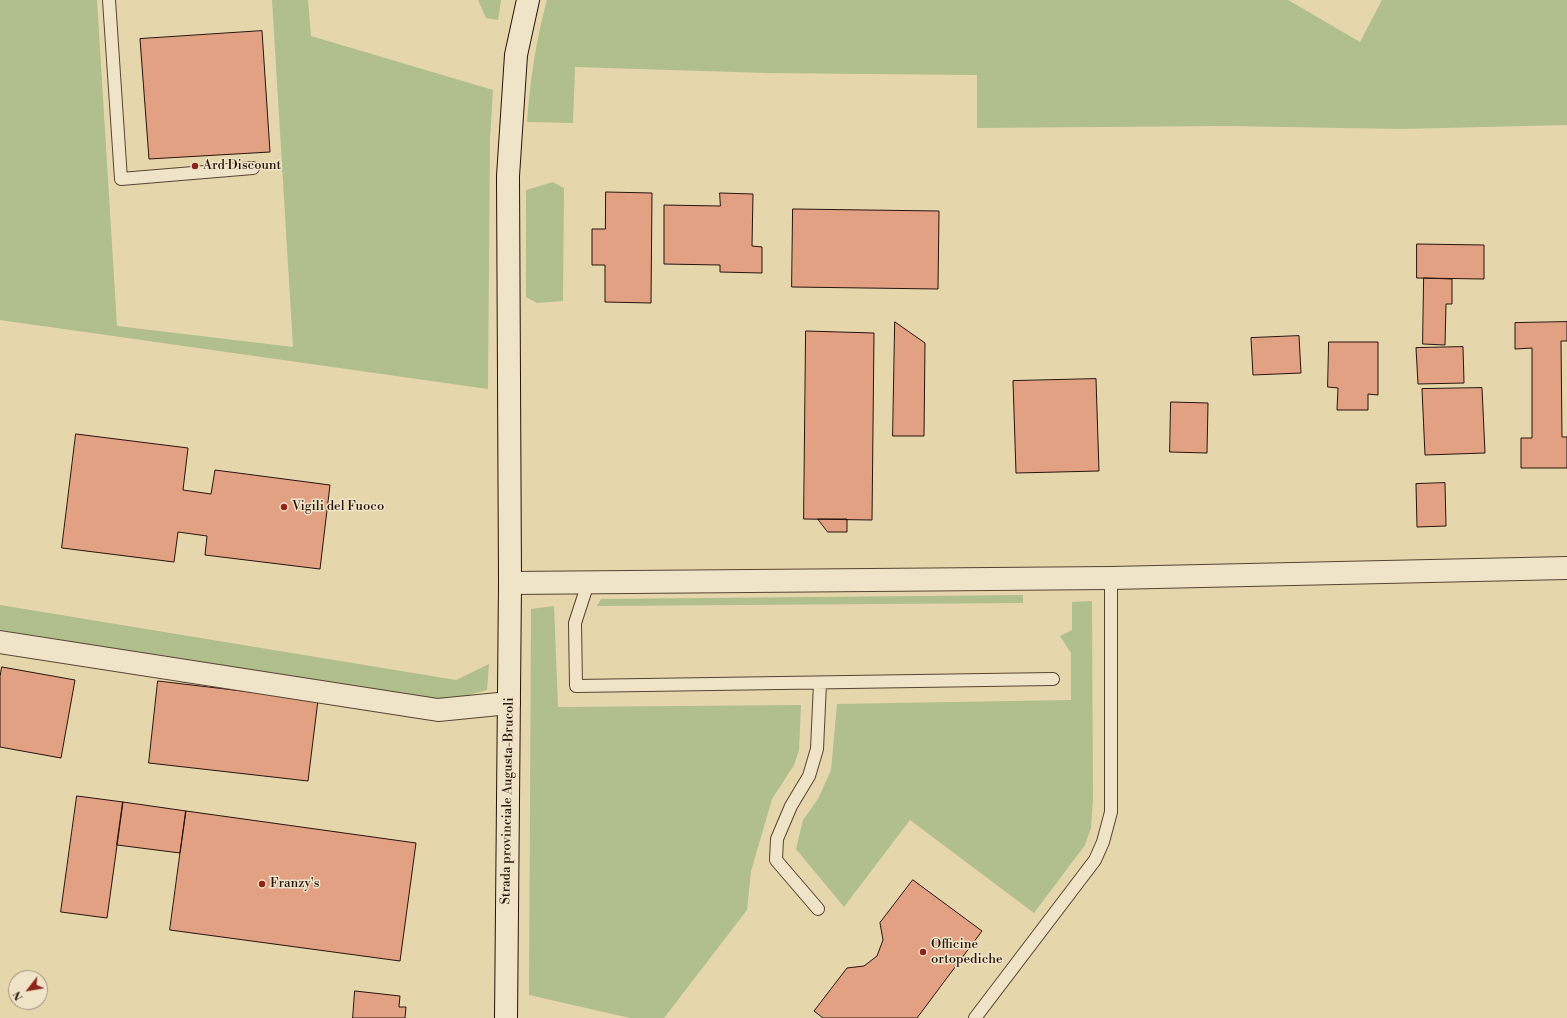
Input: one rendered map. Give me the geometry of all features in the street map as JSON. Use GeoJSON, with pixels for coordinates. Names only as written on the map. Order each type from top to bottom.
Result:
{"type":"FeatureCollection","features":[{"type":"Feature","properties":{"kind":"street","name":"Strada provinciale Augusta-Brucoli"},"geometry":{"type":"LineString","coordinates":[[506,1018],[510,583],[508,176],[516,55],[528,0]]}},
{"type":"Feature","properties":{"kind":"street"},"geometry":{"type":"LineString","coordinates":[[510,583],[1111,578],[1567,568]]}},
{"type":"Feature","properties":{"kind":"street"},"geometry":{"type":"LineString","coordinates":[[0,642],[438,710],[509,703]]}},
{"type":"Feature","properties":{"kind":"lane"},"geometry":{"type":"LineString","coordinates":[[109,0],[121,179],[253,168]]}},
{"type":"Feature","properties":{"kind":"lane"},"geometry":{"type":"LineString","coordinates":[[975,1018],[1095,860],[1103,842],[1111,812],[1111,578]]}},
{"type":"Feature","properties":{"kind":"lane"},"geometry":{"type":"LineString","coordinates":[[588,583],[575,623],[576,686],[1052,680]]}},
{"type":"Feature","properties":{"kind":"lane"},"geometry":{"type":"LineString","coordinates":[[818,909],[776,860],[778,839],[791,806],[810,776],[817,749],[820,683]]}},
{"type":"Feature","properties":{"kind":"green space"},"geometry":{"type":"Polygon","coordinates":[[[0,0],[97,0],[117,326],[293,347],[272,0],[308,0],[311,36],[493,90],[490,139],[488,389],[0,320],[0,0]]]}},
{"type":"Feature","properties":{"kind":"green space"},"geometry":{"type":"Polygon","coordinates":[[[478,0],[501,0],[498,20],[486,18],[478,0]]]}},
{"type":"Feature","properties":{"kind":"green space"},"geometry":{"type":"Polygon","coordinates":[[[547,0],[1288,0],[1360,42],[1382,0],[1567,0],[1567,125],[1401,129],[1225,126],[977,128],[977,75],[766,73],[575,67],[573,123],[527,122],[534,61],[547,0]]]}},
{"type":"Feature","properties":{"kind":"green space"},"geometry":{"type":"Polygon","coordinates":[[[553,182],[564,188],[563,301],[537,303],[526,297],[526,190],[553,182]]]}},
{"type":"Feature","properties":{"kind":"green space"},"geometry":{"type":"Polygon","coordinates":[[[1023,595],[1023,603],[597,606],[601,599],[1023,595]]]}},
{"type":"Feature","properties":{"kind":"green space"},"geometry":{"type":"Polygon","coordinates":[[[1092,601],[1093,799],[1091,828],[1085,845],[1034,913],[910,820],[844,907],[796,849],[803,820],[818,799],[831,770],[837,704],[1071,700],[1071,653],[1060,636],[1072,630],[1072,602],[1092,601]]]}},
{"type":"Feature","properties":{"kind":"green space"},"geometry":{"type":"Polygon","coordinates":[[[0,605],[456,680],[489,664],[487,690],[446,701],[0,630],[0,605]]]}},
{"type":"Feature","properties":{"kind":"green space"},"geometry":{"type":"Polygon","coordinates":[[[554,606],[558,707],[801,705],[799,750],[794,765],[772,799],[751,871],[747,910],[664,1018],[630,1018],[529,995],[531,609],[554,606]]]}},
{"type":"Feature","properties":{"kind":"building"},"geometry":{"type":"Polygon","coordinates":[[[262,31],[270,152],[149,159],[140,39],[262,31]]]}},
{"type":"Feature","properties":{"kind":"building"},"geometry":{"type":"Polygon","coordinates":[[[606,192],[652,193],[651,303],[605,302],[605,265],[592,265],[592,229],[605,229],[606,192]]]}},
{"type":"Feature","properties":{"kind":"building"},"geometry":{"type":"Polygon","coordinates":[[[720,193],[753,194],[752,246],[762,247],[762,273],[720,272],[720,265],[664,264],[664,205],[720,206],[720,193]]]}},
{"type":"Feature","properties":{"kind":"building"},"geometry":{"type":"Polygon","coordinates":[[[793,209],[939,211],[938,289],[792,287],[793,209]]]}},
{"type":"Feature","properties":{"kind":"building"},"geometry":{"type":"Polygon","coordinates":[[[1417,244],[1484,245],[1484,279],[1417,278],[1417,244]]]}},
{"type":"Feature","properties":{"kind":"building"},"geometry":{"type":"Polygon","coordinates":[[[1424,278],[1452,279],[1452,304],[1446,304],[1445,345],[1423,344],[1424,278]]]}},
{"type":"Feature","properties":{"kind":"building"},"geometry":{"type":"Polygon","coordinates":[[[895,322],[925,343],[924,436],[893,436],[895,322]]]}},
{"type":"Feature","properties":{"kind":"building"},"geometry":{"type":"Polygon","coordinates":[[[1567,322],[1567,341],[1561,341],[1562,437],[1567,437],[1567,468],[1521,468],[1521,438],[1532,438],[1532,348],[1515,349],[1515,323],[1567,322]]]}},
{"type":"Feature","properties":{"kind":"building"},"geometry":{"type":"Polygon","coordinates":[[[806,331],[874,333],[872,520],[804,519],[806,331]]]}},
{"type":"Feature","properties":{"kind":"building"},"geometry":{"type":"Polygon","coordinates":[[[1299,336],[1301,373],[1253,375],[1251,338],[1299,336]]]}},
{"type":"Feature","properties":{"kind":"building"},"geometry":{"type":"Polygon","coordinates":[[[1329,342],[1378,342],[1378,395],[1368,394],[1368,410],[1337,410],[1338,388],[1328,387],[1329,342]]]}},
{"type":"Feature","properties":{"kind":"building"},"geometry":{"type":"Polygon","coordinates":[[[1463,347],[1464,383],[1418,384],[1416,348],[1463,347]]]}},
{"type":"Feature","properties":{"kind":"building"},"geometry":{"type":"Polygon","coordinates":[[[1096,379],[1099,471],[1016,473],[1013,381],[1096,379]]]}},
{"type":"Feature","properties":{"kind":"building"},"geometry":{"type":"Polygon","coordinates":[[[1482,388],[1485,453],[1425,455],[1422,389],[1482,388]]]}},
{"type":"Feature","properties":{"kind":"building"},"geometry":{"type":"Polygon","coordinates":[[[1171,402],[1208,403],[1207,453],[1170,452],[1171,402]]]}},
{"type":"Feature","properties":{"kind":"building"},"geometry":{"type":"Polygon","coordinates":[[[76,434],[188,448],[183,490],[211,494],[215,470],[330,485],[320,569],[205,555],[207,536],[178,532],[174,562],[62,548],[76,434]]]}},
{"type":"Feature","properties":{"kind":"building"},"geometry":{"type":"Polygon","coordinates":[[[1445,483],[1446,526],[1417,527],[1416,484],[1445,483]]]}},
{"type":"Feature","properties":{"kind":"building"},"geometry":{"type":"Polygon","coordinates":[[[818,519],[847,519],[847,532],[828,532],[818,519]]]}},
{"type":"Feature","properties":{"kind":"building"},"geometry":{"type":"Polygon","coordinates":[[[2,667],[75,680],[61,758],[0,747],[0,677],[2,667]]]}},
{"type":"Feature","properties":{"kind":"building"},"geometry":{"type":"Polygon","coordinates":[[[158,681],[318,700],[308,781],[149,763],[158,681]]]}},
{"type":"Feature","properties":{"kind":"building"},"geometry":{"type":"Polygon","coordinates":[[[77,796],[123,802],[107,918],[61,912],[77,796]]]}},
{"type":"Feature","properties":{"kind":"building"},"geometry":{"type":"Polygon","coordinates":[[[123,802],[186,811],[180,853],[117,845],[123,802]]]}},
{"type":"Feature","properties":{"kind":"building"},"geometry":{"type":"Polygon","coordinates":[[[186,811],[416,843],[400,961],[170,930],[186,811]]]}},
{"type":"Feature","properties":{"kind":"building","name":"Officine ortopediche"},"geometry":{"type":"Polygon","coordinates":[[[913,880],[982,931],[917,1018],[823,1018],[814,1011],[847,968],[864,966],[877,956],[883,940],[880,923],[913,880]]]}},
{"type":"Feature","properties":{"kind":"building"},"geometry":{"type":"Polygon","coordinates":[[[355,991],[400,996],[399,1007],[406,1007],[405,1018],[353,1018],[355,991]]]}},
{"type":"Feature","properties":{"kind":"place","name":"Ard Discount"},"geometry":{"type":"Point","coordinates":[195,166]}},
{"type":"Feature","properties":{"kind":"place","name":"Vigili del Fuoco"},"geometry":{"type":"Point","coordinates":[284,507]}},
{"type":"Feature","properties":{"kind":"place","name":"Franzy's"},"geometry":{"type":"Point","coordinates":[262,884]}},
{"type":"Feature","properties":{"kind":"place","name":"Officine ortopediche"},"geometry":{"type":"Point","coordinates":[923,952]}}]}
